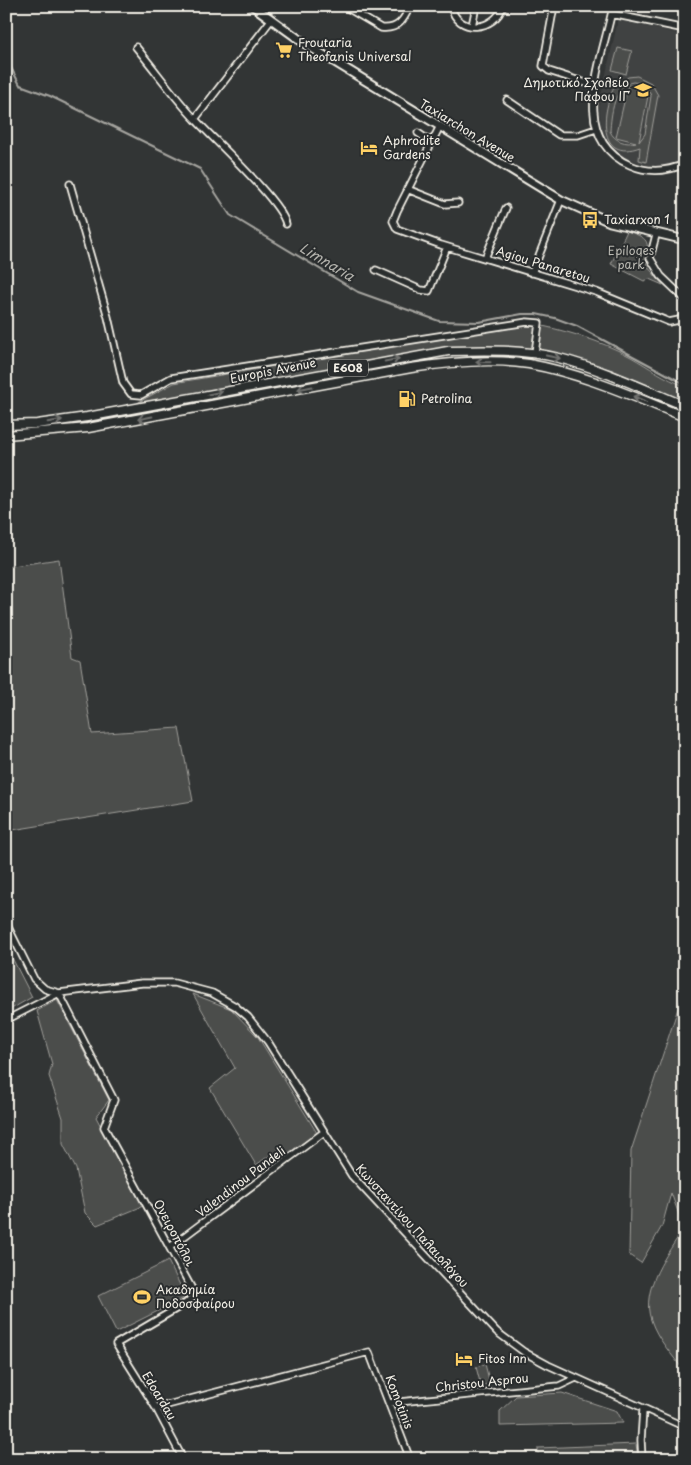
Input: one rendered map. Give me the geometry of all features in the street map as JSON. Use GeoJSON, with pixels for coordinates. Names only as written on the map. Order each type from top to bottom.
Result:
{"type":"FeatureCollection","features":[{"type":"Feature","properties":{"kind":"highway","name":"Europis Avenue"},"geometry":{"type":"LineString","coordinates":[[6,425],[37,424],[131,409],[426,353],[464,350],[535,353],[594,368],[685,406]]}},
{"type":"Feature","properties":{"kind":"highway","name":"Europis Avenue"},"geometry":{"type":"LineString","coordinates":[[6,435],[88,428],[411,368],[461,362],[528,364],[566,373],[607,386],[685,417]]}},
{"type":"Feature","properties":{"kind":"main road","name":"Taxiarchon Avenue"},"geometry":{"type":"LineString","coordinates":[[253,6],[307,45],[439,128],[561,200],[610,222],[656,235],[685,240]]}},
{"type":"Feature","properties":{"kind":"street"},"geometry":{"type":"LineString","coordinates":[[344,6],[381,28],[388,29],[402,22],[410,6]]}},
{"type":"Feature","properties":{"kind":"street"},"geometry":{"type":"LineString","coordinates":[[451,6],[452,12],[458,19],[472,26],[488,24],[496,20],[503,6]]}},
{"type":"Feature","properties":{"kind":"street"},"geometry":{"type":"LineString","coordinates":[[472,26],[476,6]]}},
{"type":"Feature","properties":{"kind":"street"},"geometry":{"type":"LineString","coordinates":[[554,6],[543,66],[548,72],[596,86]]}},
{"type":"Feature","properties":{"kind":"street"},"geometry":{"type":"LineString","coordinates":[[613,6],[592,105],[596,129],[609,150],[629,164],[653,171],[671,169],[685,164]]}},
{"type":"Feature","properties":{"kind":"street"},"geometry":{"type":"LineString","coordinates":[[612,14],[685,29]]}},
{"type":"Feature","properties":{"kind":"street"},"geometry":{"type":"LineString","coordinates":[[194,118],[271,20]]}},
{"type":"Feature","properties":{"kind":"street"},"geometry":{"type":"LineString","coordinates":[[136,47],[194,118],[255,183],[282,215],[286,224]]}},
{"type":"Feature","properties":{"kind":"street"},"geometry":{"type":"LineString","coordinates":[[507,100],[559,135],[578,135],[596,129]]}},
{"type":"Feature","properties":{"kind":"street"},"geometry":{"type":"LineString","coordinates":[[439,128],[407,188],[444,204],[458,203]]}},
{"type":"Feature","properties":{"kind":"street"},"geometry":{"type":"LineString","coordinates":[[418,133],[431,142]]}},
{"type":"Feature","properties":{"kind":"street"},"geometry":{"type":"LineString","coordinates":[[70,184],[108,318],[123,383],[131,394],[141,394],[171,378],[527,322],[540,323],[535,353]]}},
{"type":"Feature","properties":{"kind":"street","name":"Agiou Panaretou"},"geometry":{"type":"LineString","coordinates":[[407,188],[397,211],[394,225],[397,229],[412,236],[596,292],[669,322],[679,320],[685,316]]}},
{"type":"Feature","properties":{"kind":"street"},"geometry":{"type":"LineString","coordinates":[[532,273],[561,200]]}},
{"type":"Feature","properties":{"kind":"street"},"geometry":{"type":"LineString","coordinates":[[486,258],[506,208]]}},
{"type":"Feature","properties":{"kind":"street"},"geometry":{"type":"LineString","coordinates":[[656,235],[650,258],[661,276],[685,299]]}},
{"type":"Feature","properties":{"kind":"street"},"geometry":{"type":"LineString","coordinates":[[376,270],[421,290],[429,291],[446,247]]}},
{"type":"Feature","properties":{"kind":"street"},"geometry":{"type":"LineString","coordinates":[[6,923],[34,979],[45,988],[59,993]]}},
{"type":"Feature","properties":{"kind":"street","name":"Κωνσταντίνου Παλαιολόγου"},"geometry":{"type":"LineString","coordinates":[[59,993],[160,982],[187,985],[223,998],[248,1017],[268,1042],[344,1166],[364,1190],[498,1332],[524,1352],[643,1410],[685,1427]]}},
{"type":"Feature","properties":{"kind":"street"},"geometry":{"type":"LineString","coordinates":[[38,1003],[45,988]]}},
{"type":"Feature","properties":{"kind":"street"},"geometry":{"type":"LineString","coordinates":[[6,1020],[59,993]]}},
{"type":"Feature","properties":{"kind":"street","name":"Ονειροπόλοι"},"geometry":{"type":"LineString","coordinates":[[59,993],[114,1100],[104,1127],[192,1289],[193,1298],[116,1344]]}},
{"type":"Feature","properties":{"kind":"street","name":"Valendinou Pandeli"},"geometry":{"type":"LineString","coordinates":[[170,1247],[324,1132]]}},
{"type":"Feature","properties":{"kind":"street","name":"Edoardau"},"geometry":{"type":"LineString","coordinates":[[116,1344],[156,1408],[183,1459]]}},
{"type":"Feature","properties":{"kind":"street","name":"Komotinis"},"geometry":{"type":"LineString","coordinates":[[156,1408],[369,1352],[410,1459]]}},
{"type":"Feature","properties":{"kind":"street","name":"Christou Asprou"},"geometry":{"type":"LineString","coordinates":[[389,1403],[559,1386],[576,1378]]}},
{"type":"Feature","properties":{"kind":"street"},"geometry":{"type":"LineString","coordinates":[[642,1459],[643,1410]]}},
{"type":"Feature","properties":{"kind":"shaded area","name":"Δημοτικό Σχολείο Πάφου ΙΓ΄"},"geometry":{"type":"Polygon","coordinates":[[[618,20],[685,35],[685,160],[658,168],[624,158],[615,151],[601,129],[599,105],[618,20]]]}},
{"type":"Feature","properties":{"kind":"green space"},"geometry":{"type":"Polygon","coordinates":[[[618,48],[632,51],[626,74],[612,70],[618,48]]]}},
{"type":"Feature","properties":{"kind":"green space"},"geometry":{"type":"Polygon","coordinates":[[[637,76],[651,83],[658,95],[646,162],[639,160],[640,147],[626,150],[616,148],[606,132],[605,120],[610,96],[615,86],[628,77],[637,76]],[[633,82],[627,84],[618,95],[610,124],[610,131],[614,137],[628,143],[636,142],[616,137],[628,85],[648,90],[640,83],[633,82]],[[649,91],[639,142],[645,134],[651,96],[649,91]]]}},
{"type":"Feature","properties":{"kind":"green space","name":"Epiloges park"},"geometry":{"type":"Polygon","coordinates":[[[627,231],[641,237],[647,243],[647,266],[663,285],[649,279],[644,281],[611,264],[627,231]]]}},
{"type":"Feature","properties":{"kind":"green space"},"geometry":{"type":"Polygon","coordinates":[[[529,323],[581,336],[631,357],[685,386],[685,401],[612,370],[552,353],[445,350],[137,403],[174,383],[529,323]]]}},
{"type":"Feature","properties":{"kind":"green space"},"geometry":{"type":"Polygon","coordinates":[[[59,559],[72,657],[80,660],[92,734],[179,728],[193,801],[6,831],[6,567],[59,559]]]}},
{"type":"Feature","properties":{"kind":"green space"},"geometry":{"type":"Polygon","coordinates":[[[6,946],[32,997],[6,1012],[6,946]]]}},
{"type":"Feature","properties":{"kind":"green space"},"geometry":{"type":"Polygon","coordinates":[[[685,987],[685,1372],[657,1334],[651,1320],[649,1308],[649,1296],[657,1272],[684,1228],[671,1193],[662,1226],[641,1263],[629,1255],[631,1151],[685,987]]]}},
{"type":"Feature","properties":{"kind":"green space"},"geometry":{"type":"Polygon","coordinates":[[[193,994],[231,1009],[258,1037],[317,1133],[279,1160],[273,1153],[256,1165],[210,1088],[235,1068],[193,994]]]}},
{"type":"Feature","properties":{"kind":"green space"},"geometry":{"type":"Polygon","coordinates":[[[57,1000],[109,1100],[96,1117],[143,1206],[97,1225],[85,1213],[76,1169],[63,1144],[63,1118],[49,1076],[52,1064],[37,1011],[57,1000]]]}},
{"type":"Feature","properties":{"kind":"green space","name":"Ακαδημία Ποδοσφαίρου"},"geometry":{"type":"Polygon","coordinates":[[[168,1261],[186,1297],[116,1332],[98,1296],[168,1261]]]}},
{"type":"Feature","properties":{"kind":"green space"},"geometry":{"type":"Polygon","coordinates":[[[485,1364],[490,1384],[481,1386],[476,1367],[485,1364]]]}},
{"type":"Feature","properties":{"kind":"green space"},"geometry":{"type":"Polygon","coordinates":[[[562,1393],[617,1411],[623,1423],[500,1426],[500,1411],[516,1396],[562,1393]]]}},
{"type":"Feature","properties":{"kind":"green space"},"geometry":{"type":"Polygon","coordinates":[[[636,1444],[638,1459],[538,1459],[538,1448],[636,1444]]]}},
{"type":"Feature","properties":{"kind":"waterway","name":"Limnaria"},"geometry":{"type":"LineString","coordinates":[[6,58],[20,85],[50,96],[200,169],[230,215],[358,292],[439,321],[479,322],[522,314],[536,314],[555,318],[577,326],[685,384]]}},
{"type":"Feature","properties":{"kind":"place","name":"Froutaria Theofanis Universal"},"geometry":{"type":"Point","coordinates":[284,50]}},
{"type":"Feature","properties":{"kind":"place","name":"Δημοτικό Σχολείο Πάφου ΙΓ΄"},"geometry":{"type":"Point","coordinates":[643,90]}},
{"type":"Feature","properties":{"kind":"place","name":"Aphrodite Gardens"},"geometry":{"type":"Point","coordinates":[369,148]}},
{"type":"Feature","properties":{"kind":"place","name":"Taxiarxon 1"},"geometry":{"type":"Point","coordinates":[590,220]}},
{"type":"Feature","properties":{"kind":"place","name":"Petrolina"},"geometry":{"type":"Point","coordinates":[407,399]}},
{"type":"Feature","properties":{"kind":"place","name":"Ακαδημία Ποδοσφαίρου"},"geometry":{"type":"Point","coordinates":[142,1297]}},
{"type":"Feature","properties":{"kind":"place","name":"Fitos Inn"},"geometry":{"type":"Point","coordinates":[464,1359]}}]}
